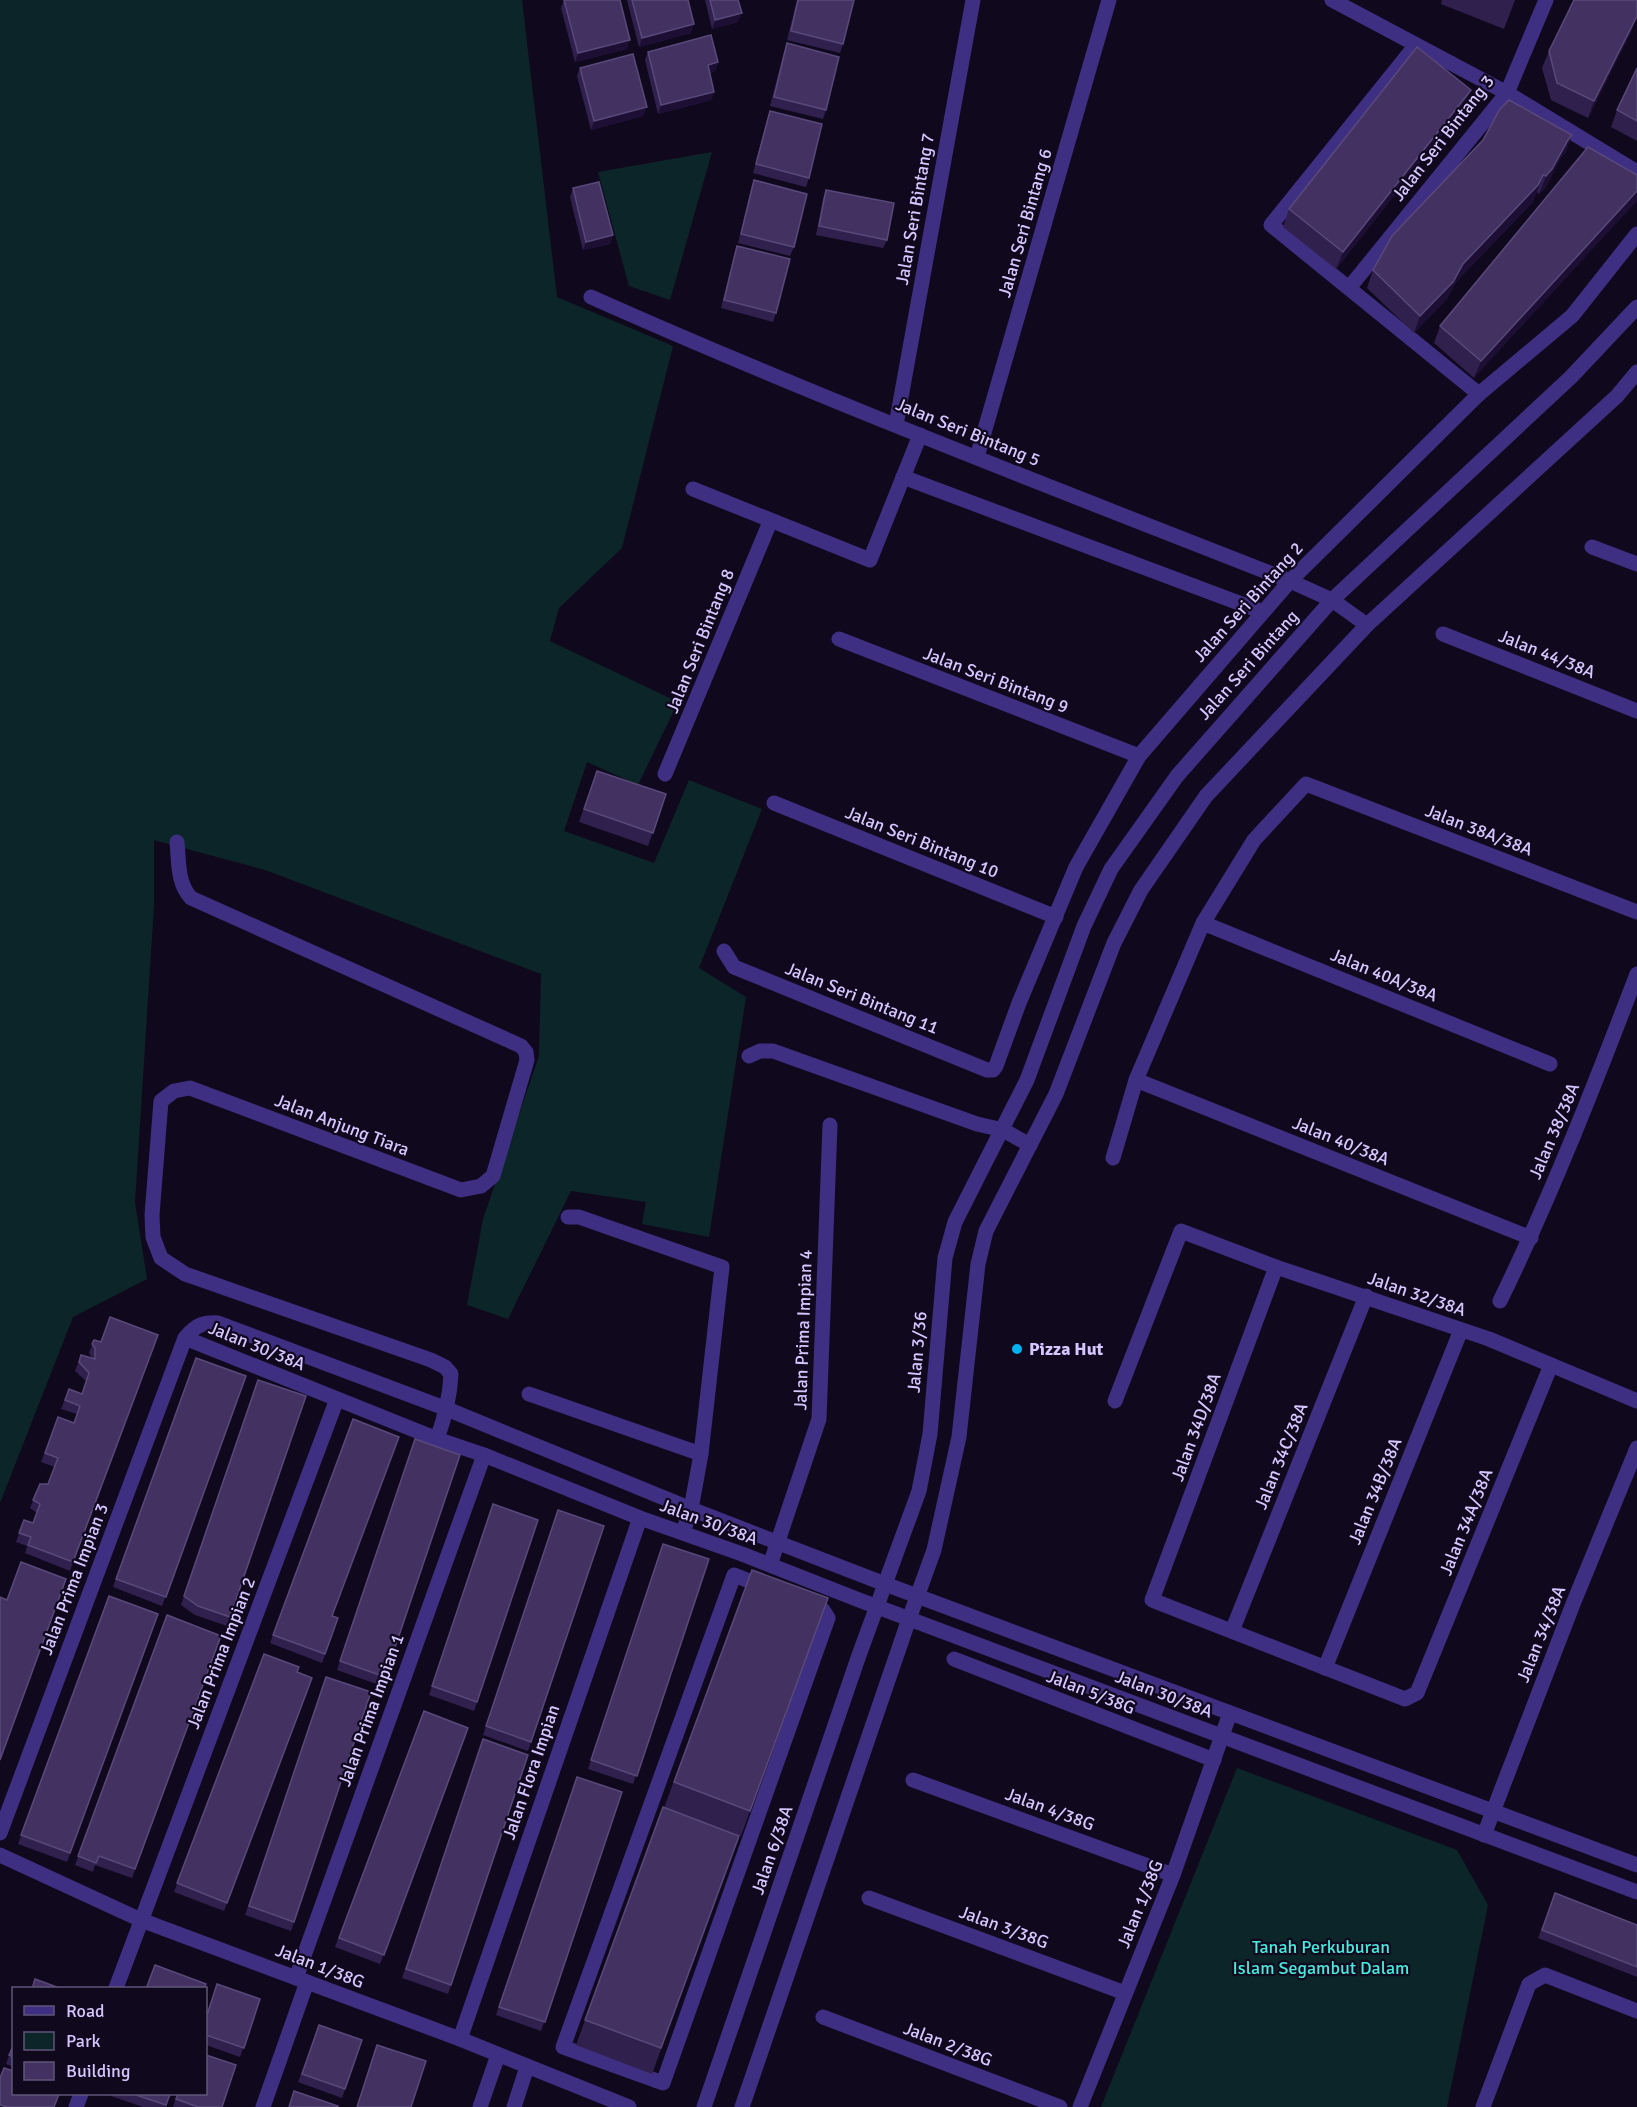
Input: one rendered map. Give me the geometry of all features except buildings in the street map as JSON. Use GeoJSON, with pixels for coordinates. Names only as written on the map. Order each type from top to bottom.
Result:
{"type":"FeatureCollection","features":[{"type":"Feature","properties":{"kind":"street","name":"Jalan Seri Bintang 7"},"geometry":{"type":"LineString","coordinates":[[896,425],[972,0]]}},
{"type":"Feature","properties":{"kind":"street","name":"Jalan Seri Bintang 6"},"geometry":{"type":"LineString","coordinates":[[977,457],[1109,0]]}},
{"type":"Feature","properties":{"kind":"street"},"geometry":{"type":"LineString","coordinates":[[1332,0],[1507,93],[1637,172]]}},
{"type":"Feature","properties":{"kind":"street","name":"Jalan Seri Bintang 3"},"geometry":{"type":"LineString","coordinates":[[1349,288],[1507,93],[1546,0]]}},
{"type":"Feature","properties":{"kind":"street"},"geometry":{"type":"LineString","coordinates":[[1416,45],[1271,225],[1479,394]]}},
{"type":"Feature","properties":{"kind":"street","name":"Jalan Seri Bintang 2"},"geometry":{"type":"LineString","coordinates":[[993,1070],[1076,867],[1139,756],[1290,581],[1479,394],[1572,316],[1637,234]]}},
{"type":"Feature","properties":{"kind":"street","name":"Jalan Seri Bintang 5"},"geometry":{"type":"LineString","coordinates":[[591,297],[688,340],[920,435],[1290,581],[1332,600],[1367,625]]}},
{"type":"Feature","properties":{"kind":"street","name":"Jalan Seri Bintang"},"geometry":{"type":"LineString","coordinates":[[1003,1130],[1027,1080],[1084,926],[1112,869],[1176,776],[1332,600],[1571,377],[1637,307]]}},
{"type":"Feature","properties":{"kind":"street"},"geometry":{"type":"LineString","coordinates":[[742,2107],[934,1550],[959,1437],[978,1264],[986,1231],[1056,1094],[1114,943],[1141,890],[1206,796],[1367,625],[1617,396],[1637,372]]}},
{"type":"Feature","properties":{"kind":"street"},"geometry":{"type":"LineString","coordinates":[[693,489],[770,522],[870,560],[920,435]]}},
{"type":"Feature","properties":{"kind":"street"},"geometry":{"type":"LineString","coordinates":[[903,477],[1263,612]]}},
{"type":"Feature","properties":{"kind":"street","name":"Jalan Seri Bintang 8"},"geometry":{"type":"LineString","coordinates":[[665,774],[770,522]]}},
{"type":"Feature","properties":{"kind":"street"},"geometry":{"type":"LineString","coordinates":[[1592,547],[1637,564]]}},
{"type":"Feature","properties":{"kind":"street","name":"Jalan 44/38A"},"geometry":{"type":"LineString","coordinates":[[1443,634],[1637,711]]}},
{"type":"Feature","properties":{"kind":"street","name":"Jalan Seri Bintang 9"},"geometry":{"type":"LineString","coordinates":[[839,639],[1139,756]]}},
{"type":"Feature","properties":{"kind":"street","name":"Jalan 38A/38A"},"geometry":{"type":"LineString","coordinates":[[1203,923],[1254,840],[1306,784],[1637,912]]}},
{"type":"Feature","properties":{"kind":"street","name":"Jalan Seri Bintang 10"},"geometry":{"type":"LineString","coordinates":[[774,803],[1056,917]]}},
{"type":"Feature","properties":{"kind":"street","name":"Jalan Anjung Tiara"},"geometry":{"type":"LineString","coordinates":[[177,842],[181,882],[191,898],[521,1046],[526,1052],[527,1060],[493,1176],[481,1186],[461,1190],[190,1088],[174,1091],[161,1101],[152,1215],[153,1237],[161,1258],[185,1274],[431,1360],[445,1367],[451,1374],[447,1410],[437,1439]]}},
{"type":"Feature","properties":{"kind":"street"},"geometry":{"type":"LineString","coordinates":[[1113,1158],[1136,1080],[1203,923]]}},
{"type":"Feature","properties":{"kind":"street","name":"Jalan 40A/38A"},"geometry":{"type":"LineString","coordinates":[[1203,923],[1550,1064]]}},
{"type":"Feature","properties":{"kind":"street","name":"Jalan Seri Bintang 11"},"geometry":{"type":"LineString","coordinates":[[724,951],[734,967],[987,1070],[993,1070]]}},
{"type":"Feature","properties":{"kind":"street","name":"Jalan 38/38A"},"geometry":{"type":"LineString","coordinates":[[1500,1301],[1531,1238],[1597,1079],[1637,974]]}},
{"type":"Feature","properties":{"kind":"street"},"geometry":{"type":"LineString","coordinates":[[749,1056],[760,1051],[773,1051],[977,1124],[1003,1130],[1030,1145]]}},
{"type":"Feature","properties":{"kind":"street","name":"Jalan 40/38A"},"geometry":{"type":"LineString","coordinates":[[1136,1080],[1531,1238]]}},
{"type":"Feature","properties":{"kind":"street","name":"Jalan Prima Impian 4"},"geometry":{"type":"LineString","coordinates":[[770,1565],[819,1419],[830,1125]]}},
{"type":"Feature","properties":{"kind":"street","name":"Jalan 3/36"},"geometry":{"type":"LineString","coordinates":[[877,1606],[920,1491],[930,1434],[945,1258],[955,1222],[1003,1130]]}},
{"type":"Feature","properties":{"kind":"street"},"geometry":{"type":"LineString","coordinates":[[568,1217],[579,1217],[722,1267],[701,1454],[691,1509],[683,1532]]}},
{"type":"Feature","properties":{"kind":"street","name":"Jalan 32/38A"},"geometry":{"type":"LineString","coordinates":[[1115,1401],[1181,1231],[1276,1267],[1461,1330],[1637,1401]]}},
{"type":"Feature","properties":{"kind":"street","name":"Jalan 34D/38A"},"geometry":{"type":"LineString","coordinates":[[1232,1631],[1152,1600],[1276,1267]]}},
{"type":"Feature","properties":{"kind":"street","name":"Jalan 34C/38A"},"geometry":{"type":"LineString","coordinates":[[1232,1631],[1365,1296]]}},
{"type":"Feature","properties":{"kind":"street","name":"Jalan 30/38A"},"geometry":{"type":"LineString","coordinates":[[1637,1865],[885,1584],[691,1509],[447,1410],[218,1323],[206,1322],[194,1327],[185,1338],[640,1518],[742,1554],[909,1619],[1637,1892]]}},
{"type":"Feature","properties":{"kind":"street","name":"Jalan 34B/38A"},"geometry":{"type":"LineString","coordinates":[[1325,1668],[1461,1330]]}},
{"type":"Feature","properties":{"kind":"street","name":"Jalan Prima Impian 3"},"geometry":{"type":"LineString","coordinates":[[0,1833],[185,1338]]}},
{"type":"Feature","properties":{"kind":"street","name":"Jalan 34A/38A"},"geometry":{"type":"LineString","coordinates":[[1325,1668],[1405,1699],[1417,1693],[1551,1365]]}},
{"type":"Feature","properties":{"kind":"street"},"geometry":{"type":"LineString","coordinates":[[529,1394],[701,1454]]}},
{"type":"Feature","properties":{"kind":"street","name":"Jalan Prima Impian 2"},"geometry":{"type":"LineString","coordinates":[[117,1987],[337,1399]]}},
{"type":"Feature","properties":{"kind":"street","name":"Jalan 34/38A"},"geometry":{"type":"LineString","coordinates":[[1484,1835],[1573,1604],[1637,1448]]}},
{"type":"Feature","properties":{"kind":"street","name":"Jalan Prima Impian 1"},"geometry":{"type":"LineString","coordinates":[[263,2107],[301,1980],[484,1455]]}},
{"type":"Feature","properties":{"kind":"street","name":"Jalan Flora Impian"},"geometry":{"type":"LineString","coordinates":[[460,2039],[640,1518]]}},
{"type":"Feature","properties":{"kind":"street"},"geometry":{"type":"LineString","coordinates":[[734,1575],[823,1610],[828,1618],[663,2083],[563,2047],[734,1575],[742,1554]]}},
{"type":"Feature","properties":{"kind":"street","name":"Jalan 6/38A"},"geometry":{"type":"LineString","coordinates":[[704,2107],[877,1606]]}},
{"type":"Feature","properties":{"kind":"street"},"geometry":{"type":"LineString","coordinates":[[1232,1631],[1325,1668]]}},
{"type":"Feature","properties":{"kind":"street","name":"Jalan 5/38G"},"geometry":{"type":"LineString","coordinates":[[954,1659],[1214,1760]]}},
{"type":"Feature","properties":{"kind":"street"},"geometry":{"type":"LineString","coordinates":[[1119,1698],[1126,1674]]}},
{"type":"Feature","properties":{"kind":"street","name":"Jalan 1/38G"},"geometry":{"type":"LineString","coordinates":[[1080,2107],[1173,1875],[1230,1713]]}},
{"type":"Feature","properties":{"kind":"street","name":"Jalan 4/38G"},"geometry":{"type":"LineString","coordinates":[[913,1780],[1173,1875]]}},
{"type":"Feature","properties":{"kind":"street","name":"Jalan 1/38G"},"geometry":{"type":"LineString","coordinates":[[0,1855],[141,1920],[460,2039],[629,2107]]}},
{"type":"Feature","properties":{"kind":"street","name":"Jalan 3/38G"},"geometry":{"type":"LineString","coordinates":[[869,1898],[1125,1993]]}},
{"type":"Feature","properties":{"kind":"street"},"geometry":{"type":"LineString","coordinates":[[1483,2107],[1529,1984],[1545,1975],[1637,2011]]}},
{"type":"Feature","properties":{"kind":"street","name":"Jalan 2/38G"},"geometry":{"type":"LineString","coordinates":[[823,2017],[1060,2107]]}},
{"type":"Feature","properties":{"kind":"street"},"geometry":{"type":"LineString","coordinates":[[480,2107],[498,2055]]}},
{"type":"Feature","properties":{"kind":"street"},"geometry":{"type":"LineString","coordinates":[[514,2107],[527,2067]]}},
{"type":"Feature","properties":{"kind":"green space"},"geometry":{"type":"Polygon","coordinates":[[[0,0],[522,0],[557,297],[673,346],[622,548],[559,608],[550,641],[678,702],[638,785],[587,762],[564,831],[654,863],[689,780],[762,809],[699,968],[746,997],[709,1237],[642,1224],[646,1202],[571,1191],[508,1319],[467,1305],[483,1219],[539,1056],[541,974],[265,870],[154,840],[154,906],[135,1202],[147,1279],[73,1317],[0,1503],[0,0]]]}},
{"type":"Feature","properties":{"kind":"green space"},"geometry":{"type":"Polygon","coordinates":[[[712,152],[670,300],[629,286],[598,172],[712,152]]]}},
{"type":"Feature","properties":{"kind":"green space","name":"Tanah Perkuburan Islam Segambut Dalam"},"geometry":{"type":"Polygon","coordinates":[[[1237,1768],[1457,1850],[1488,1905],[1447,2107],[1101,2107],[1237,1768]]]}},
{"type":"Feature","properties":{"kind":"place","name":"Pizza Hut"},"geometry":{"type":"Point","coordinates":[1017,1349]}}]}
